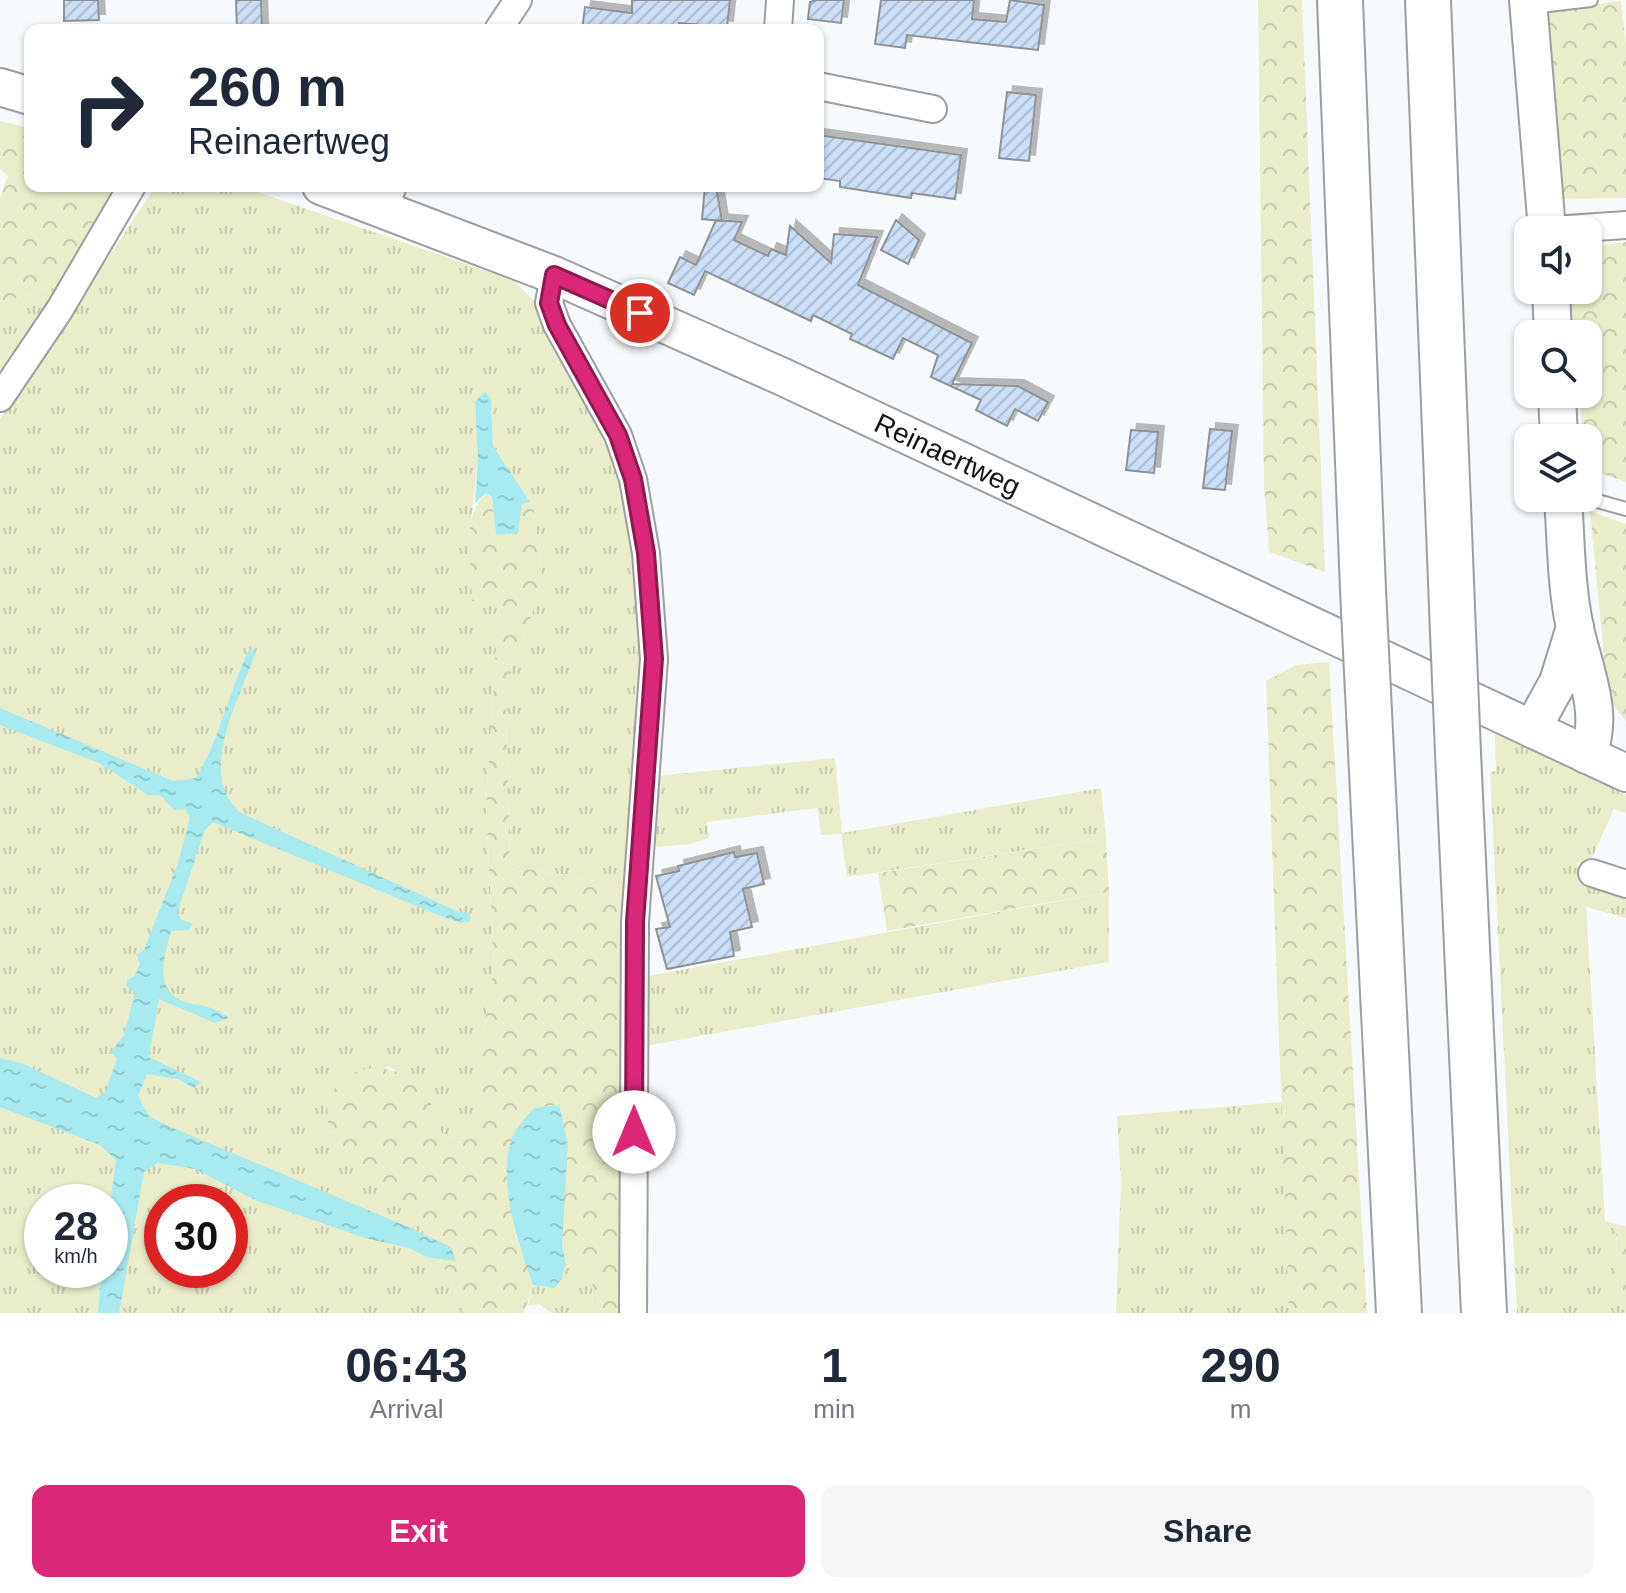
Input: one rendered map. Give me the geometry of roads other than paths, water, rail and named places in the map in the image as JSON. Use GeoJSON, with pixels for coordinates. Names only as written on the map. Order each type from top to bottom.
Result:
{"type":"FeatureCollection","features":[{"type":"Feature","properties":{"kind":"highway"},"geometry":{"type":"LineString","coordinates":[[1340,0],[1363,590],[1399,1313]]}},
{"type":"Feature","properties":{"kind":"highway"},"geometry":{"type":"LineString","coordinates":[[1428,0],[1484,1313]]}},
{"type":"Feature","properties":{"kind":"main road"},"geometry":{"type":"LineString","coordinates":[[1528,4],[1549,216]]}},
{"type":"Feature","properties":{"kind":"main road"},"geometry":{"type":"LineString","coordinates":[[0,87],[24,94]]}},
{"type":"Feature","properties":{"kind":"main road","name":"Reinaertweg"},"geometry":{"type":"LineString","coordinates":[[358,192],[389,197],[876,420],[1626,773]]}},
{"type":"Feature","properties":{"kind":"main road"},"geometry":{"type":"LineString","coordinates":[[1564,512],[1575,627],[1588,671],[1595,739],[1561,742],[1558,682],[1575,627]]}},
{"type":"Feature","properties":{"kind":"street"},"geometry":{"type":"LineString","coordinates":[[502,24],[518,0]]}},
{"type":"Feature","properties":{"kind":"street"},"geometry":{"type":"LineString","coordinates":[[778,24],[780,0]]}},
{"type":"Feature","properties":{"kind":"street"},"geometry":{"type":"LineString","coordinates":[[824,87],[933,109]]}},
{"type":"Feature","properties":{"kind":"street"},"geometry":{"type":"LineString","coordinates":[[0,398],[60,309],[128,192]]}},
{"type":"Feature","properties":{"kind":"street"},"geometry":{"type":"LineString","coordinates":[[1602,227],[1626,225]]}},
{"type":"Feature","properties":{"kind":"street"},"geometry":{"type":"LineString","coordinates":[[554,275],[549,303],[557,325],[618,435],[633,479],[646,553],[654,659],[635,922],[633,1313]]}},
{"type":"Feature","properties":{"kind":"street"},"geometry":{"type":"LineString","coordinates":[[1592,873],[1626,884]]}},
{"type":"Feature","properties":{"kind":"lane"},"geometry":{"type":"LineString","coordinates":[[1528,4],[1591,0]]}},
{"type":"Feature","properties":{"kind":"lane"},"geometry":{"type":"LineString","coordinates":[[1602,502],[1626,509]]}},
{"type":"Feature","properties":{"kind":"water"},"geometry":{"type":"Polygon","coordinates":[[[485,391],[491,400],[493,446],[530,502],[522,504],[518,533],[496,535],[492,497],[486,493],[475,503],[478,460],[475,402],[485,391]]]}},
{"type":"Feature","properties":{"kind":"water"},"geometry":{"type":"Polygon","coordinates":[[[251,646],[255,654],[232,714],[221,758],[222,778],[228,797],[241,813],[459,912],[469,913],[471,921],[461,923],[443,917],[213,822],[205,830],[177,913],[182,920],[193,924],[189,930],[171,931],[164,976],[171,993],[180,1000],[212,1008],[229,1018],[215,1023],[159,999],[149,1057],[201,1082],[194,1088],[178,1079],[147,1074],[138,1096],[149,1116],[166,1125],[413,1229],[451,1247],[456,1261],[427,1257],[409,1248],[365,1238],[255,1200],[248,1196],[248,1184],[224,1184],[195,1169],[158,1163],[144,1172],[128,1262],[128,1184],[113,1184],[116,1160],[100,1145],[0,1107],[0,1058],[24,1064],[96,1098],[105,1092],[117,1059],[111,1052],[124,1035],[135,993],[126,986],[127,980],[135,976],[140,963],[136,955],[144,950],[178,863],[190,818],[185,809],[174,810],[160,795],[148,795],[99,763],[0,725],[0,708],[173,781],[196,778],[212,746],[251,646]]]}},
{"type":"Feature","properties":{"kind":"water"},"geometry":{"type":"Polygon","coordinates":[[[559,1105],[568,1144],[562,1246],[566,1263],[562,1279],[554,1288],[533,1285],[510,1208],[507,1167],[515,1132],[534,1108],[559,1105]]]}},
{"type":"Feature","properties":{"kind":"water"},"geometry":{"type":"Polygon","coordinates":[[[100,1288],[123,1288],[119,1313],[98,1313],[100,1288]]]}}]}
